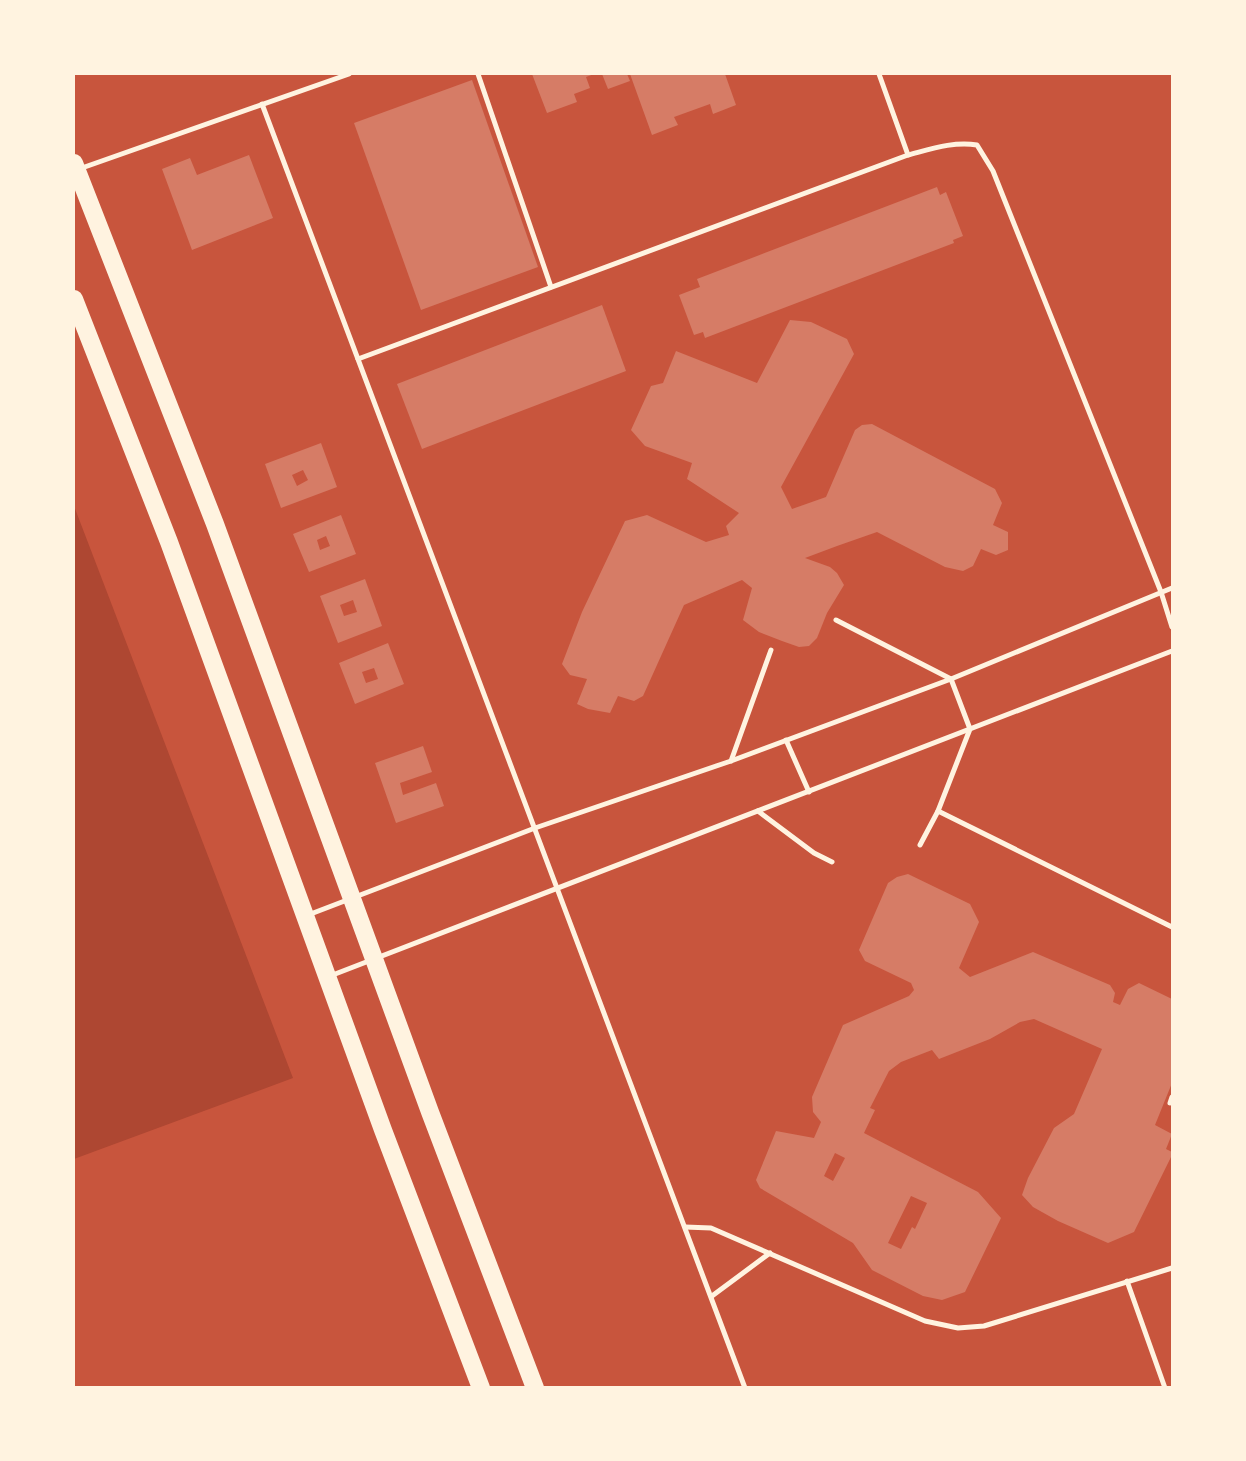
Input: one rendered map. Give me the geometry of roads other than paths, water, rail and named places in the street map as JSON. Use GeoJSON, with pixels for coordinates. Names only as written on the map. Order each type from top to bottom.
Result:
{"type":"FeatureCollection","features":[{"type":"Feature","properties":{"kind":"main road"},"geometry":{"type":"LineString","coordinates":[[75,167],[215,524],[535,1388]]}},
{"type":"Feature","properties":{"kind":"main road"},"geometry":{"type":"LineString","coordinates":[[74,299],[169,542],[383,1130],[481,1388]]}},
{"type":"Feature","properties":{"kind":"lane"},"geometry":{"type":"LineString","coordinates":[[75,167],[349,74]]}},
{"type":"Feature","properties":{"kind":"lane"},"geometry":{"type":"LineString","coordinates":[[478,74],[551,288]]}},
{"type":"Feature","properties":{"kind":"lane"},"geometry":{"type":"LineString","coordinates":[[879,74],[908,155]]}},
{"type":"Feature","properties":{"kind":"lane"},"geometry":{"type":"LineString","coordinates":[[262,104],[746,1388]]}},
{"type":"Feature","properties":{"kind":"lane"},"geometry":{"type":"LineString","coordinates":[[358,359],[908,155],[941,146],[965,143],[977,145],[993,171],[1161,592],[1172,627]]}},
{"type":"Feature","properties":{"kind":"lane"},"geometry":{"type":"LineString","coordinates":[[305,916],[535,828],[731,761],[951,679],[1172,588]]}},
{"type":"Feature","properties":{"kind":"lane"},"geometry":{"type":"LineString","coordinates":[[836,620],[951,679],[970,729],[938,811],[920,845]]}},
{"type":"Feature","properties":{"kind":"lane"},"geometry":{"type":"LineString","coordinates":[[731,761],[771,650]]}},
{"type":"Feature","properties":{"kind":"lane"},"geometry":{"type":"LineString","coordinates":[[328,977],[1172,651]]}},
{"type":"Feature","properties":{"kind":"lane"},"geometry":{"type":"LineString","coordinates":[[786,740],[809,792]]}},
{"type":"Feature","properties":{"kind":"lane"},"geometry":{"type":"LineString","coordinates":[[758,811],[814,853],[832,862]]}},
{"type":"Feature","properties":{"kind":"lane"},"geometry":{"type":"LineString","coordinates":[[938,811],[1172,927]]}},
{"type":"Feature","properties":{"kind":"lane"},"geometry":{"type":"LineString","coordinates":[[685,1227],[712,1228],[925,1321],[958,1328],[984,1326],[1172,1268]]}},
{"type":"Feature","properties":{"kind":"lane"},"geometry":{"type":"LineString","coordinates":[[712,1296],[770,1253]]}},
{"type":"Feature","properties":{"kind":"lane"},"geometry":{"type":"LineString","coordinates":[[1127,1281],[1165,1388]]}}]}
